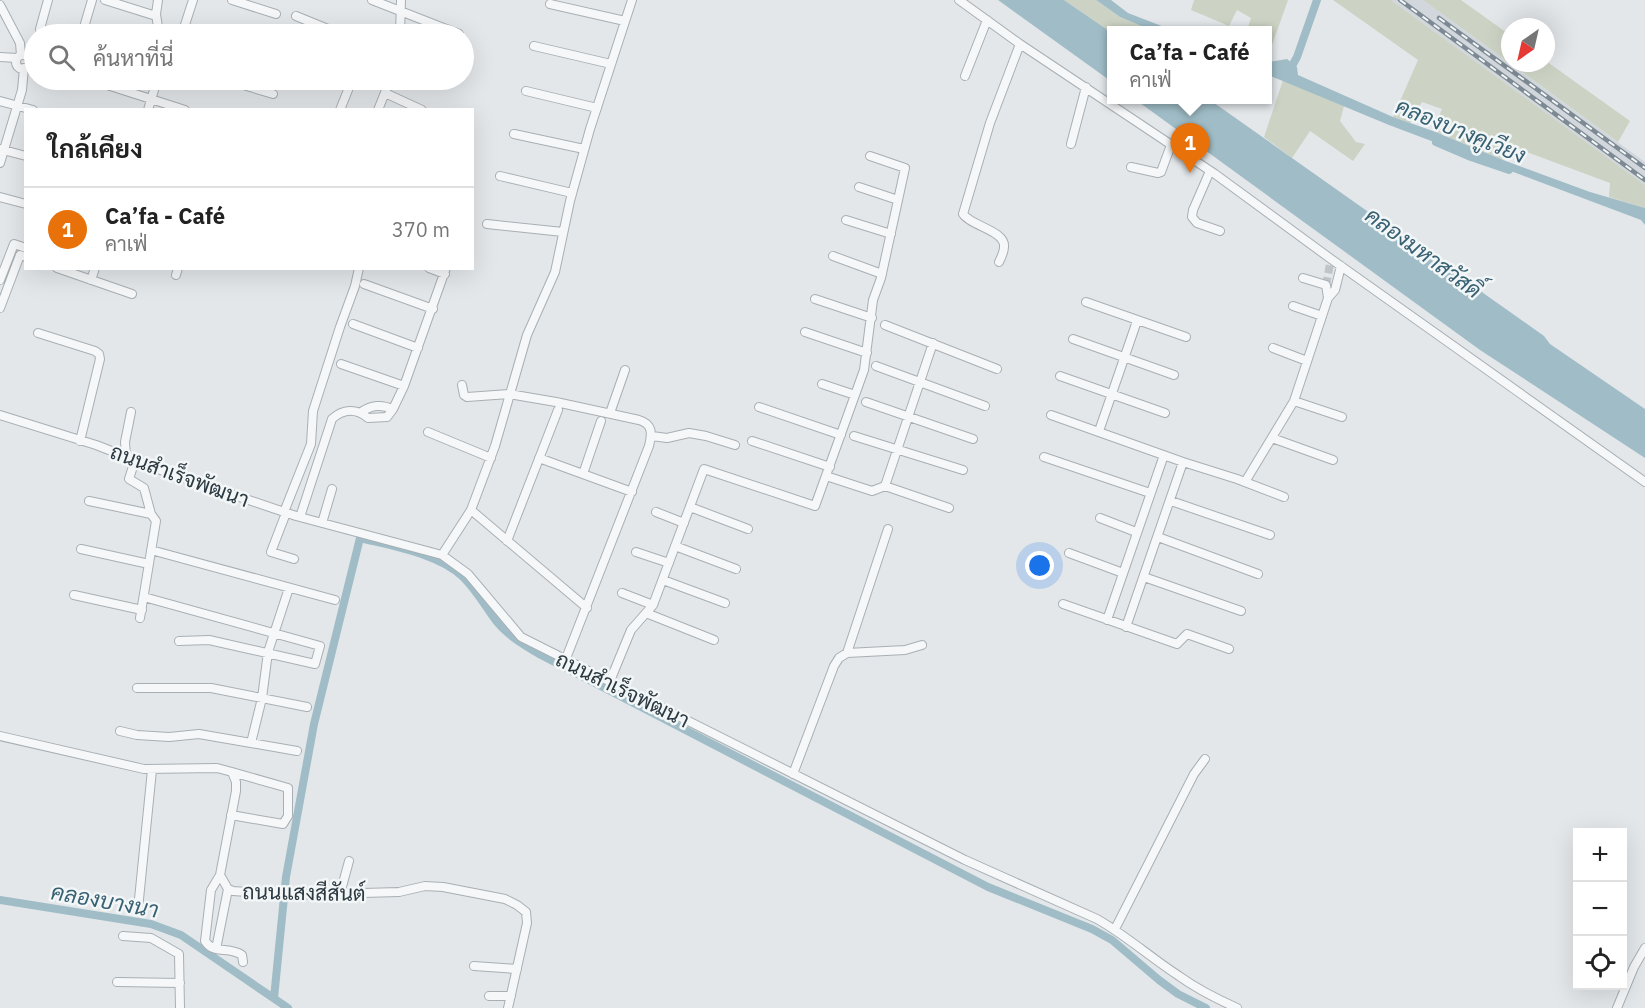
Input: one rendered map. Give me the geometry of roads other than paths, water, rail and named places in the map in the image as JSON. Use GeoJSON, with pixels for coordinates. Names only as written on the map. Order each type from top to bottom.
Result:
{"type":"FeatureCollection","features":[{"type":"Feature","properties":{"kind":"street"},"geometry":{"type":"LineString","coordinates":[[3,0],[0,6],[20,43],[19,57]]}},
{"type":"Feature","properties":{"kind":"street"},"geometry":{"type":"LineString","coordinates":[[41,24],[48,0]]}},
{"type":"Feature","properties":{"kind":"street"},"geometry":{"type":"LineString","coordinates":[[85,24],[92,0]]}},
{"type":"Feature","properties":{"kind":"street"},"geometry":{"type":"LineString","coordinates":[[105,0],[156,16]]}},
{"type":"Feature","properties":{"kind":"street"},"geometry":{"type":"LineString","coordinates":[[157,24],[158,0]]}},
{"type":"Feature","properties":{"kind":"street"},"geometry":{"type":"LineString","coordinates":[[185,24],[194,0]]}},
{"type":"Feature","properties":{"kind":"street"},"geometry":{"type":"LineString","coordinates":[[232,0],[276,14]]}},
{"type":"Feature","properties":{"kind":"street"},"geometry":{"type":"LineString","coordinates":[[372,0],[434,24]]}},
{"type":"Feature","properties":{"kind":"street"},"geometry":{"type":"LineString","coordinates":[[400,24],[401,0]]}},
{"type":"Feature","properties":{"kind":"street"},"geometry":{"type":"LineString","coordinates":[[442,555],[471,510],[491,458],[527,335],[555,272],[584,149],[632,0]]}},
{"type":"Feature","properties":{"kind":"street"},"geometry":{"type":"LineString","coordinates":[[958,0],[1107,101]]}},
{"type":"Feature","properties":{"kind":"street"},"geometry":{"type":"LineString","coordinates":[[550,3],[625,21]]}},
{"type":"Feature","properties":{"kind":"street"},"geometry":{"type":"LineString","coordinates":[[296,16],[316,24]]}},
{"type":"Feature","properties":{"kind":"street"},"geometry":{"type":"LineString","coordinates":[[965,76],[987,20]]}},
{"type":"Feature","properties":{"kind":"street"},"geometry":{"type":"LineString","coordinates":[[999,262],[1005,246],[1003,241],[992,231],[970,221],[963,214],[990,123],[1020,44]]}},
{"type":"Feature","properties":{"kind":"street"},"geometry":{"type":"LineString","coordinates":[[534,46],[611,64]]}},
{"type":"Feature","properties":{"kind":"street"},"geometry":{"type":"LineString","coordinates":[[0,57],[24,57]]}},
{"type":"Feature","properties":{"kind":"street"},"geometry":{"type":"LineString","coordinates":[[0,163],[2,150],[24,84]]}},
{"type":"Feature","properties":{"kind":"street"},"geometry":{"type":"LineString","coordinates":[[1071,144],[1086,87]]}},
{"type":"Feature","properties":{"kind":"street"},"geometry":{"type":"LineString","coordinates":[[123,90],[179,108]]}},
{"type":"Feature","properties":{"kind":"street"},"geometry":{"type":"LineString","coordinates":[[149,108],[154,90]]}},
{"type":"Feature","properties":{"kind":"street"},"geometry":{"type":"LineString","coordinates":[[260,90],[273,94]]}},
{"type":"Feature","properties":{"kind":"street"},"geometry":{"type":"LineString","coordinates":[[341,108],[347,90]]}},
{"type":"Feature","properties":{"kind":"street"},"geometry":{"type":"LineString","coordinates":[[379,108],[386,90]]}},
{"type":"Feature","properties":{"kind":"street"},"geometry":{"type":"LineString","coordinates":[[526,91],[597,108]]}},
{"type":"Feature","properties":{"kind":"street"},"geometry":{"type":"LineString","coordinates":[[385,93],[418,108]]}},
{"type":"Feature","properties":{"kind":"street"},"geometry":{"type":"LineString","coordinates":[[0,101],[27,108]]}},
{"type":"Feature","properties":{"kind":"street"},"geometry":{"type":"LineString","coordinates":[[1111,104],[1210,171],[1645,482]]}},
{"type":"Feature","properties":{"kind":"street"},"geometry":{"type":"LineString","coordinates":[[514,134],[584,149]]}},
{"type":"Feature","properties":{"kind":"street"},"geometry":{"type":"LineString","coordinates":[[1131,167],[1161,172],[1171,145]]}},
{"type":"Feature","properties":{"kind":"street"},"geometry":{"type":"LineString","coordinates":[[2,150],[24,156]]}},
{"type":"Feature","properties":{"kind":"street"},"geometry":{"type":"LineString","coordinates":[[610,681],[631,630],[653,605],[704,469],[814,506],[864,370],[873,300],[882,274],[905,168],[870,156]]}},
{"type":"Feature","properties":{"kind":"street"},"geometry":{"type":"LineString","coordinates":[[1210,171],[1192,217],[1197,223],[1220,231]]}},
{"type":"Feature","properties":{"kind":"street"},"geometry":{"type":"LineString","coordinates":[[500,177],[572,193]]}},
{"type":"Feature","properties":{"kind":"street"},"geometry":{"type":"LineString","coordinates":[[859,187],[898,200]]}},
{"type":"Feature","properties":{"kind":"street"},"geometry":{"type":"LineString","coordinates":[[0,197],[24,203]]}},
{"type":"Feature","properties":{"kind":"street"},"geometry":{"type":"LineString","coordinates":[[846,220],[891,234]]}},
{"type":"Feature","properties":{"kind":"street"},"geometry":{"type":"LineString","coordinates":[[487,224],[563,232]]}},
{"type":"Feature","properties":{"kind":"street"},"geometry":{"type":"LineString","coordinates":[[0,280],[14,244],[24,254],[1,304]]}},
{"type":"Feature","properties":{"kind":"street"},"geometry":{"type":"LineString","coordinates":[[833,256],[882,274]]}},
{"type":"Feature","properties":{"kind":"street"},"geometry":{"type":"LineString","coordinates":[[1245,482],[1294,401],[1328,298],[1335,290],[1341,266]]}},
{"type":"Feature","properties":{"kind":"street"},"geometry":{"type":"LineString","coordinates":[[74,270],[91,272],[132,294]]}},
{"type":"Feature","properties":{"kind":"street"},"geometry":{"type":"LineString","coordinates":[[294,559],[271,552],[311,444],[313,411],[355,286],[358,270]]}},
{"type":"Feature","properties":{"kind":"street"},"geometry":{"type":"LineString","coordinates":[[300,518],[332,419],[346,410],[361,412],[369,407],[384,405],[393,409],[404,386],[446,271]]}},
{"type":"Feature","properties":{"kind":"street"},"geometry":{"type":"LineString","coordinates":[[1303,278],[1326,285],[1328,298]]}},
{"type":"Feature","properties":{"kind":"street"},"geometry":{"type":"LineString","coordinates":[[364,284],[433,309]]}},
{"type":"Feature","properties":{"kind":"street"},"geometry":{"type":"LineString","coordinates":[[815,299],[872,318]]}},
{"type":"Feature","properties":{"kind":"street"},"geometry":{"type":"LineString","coordinates":[[1086,302],[1186,338]]}},
{"type":"Feature","properties":{"kind":"street"},"geometry":{"type":"LineString","coordinates":[[1293,306],[1322,316]]}},
{"type":"Feature","properties":{"kind":"street"},"geometry":{"type":"LineString","coordinates":[[1099,431],[1137,321]]}},
{"type":"Feature","properties":{"kind":"street"},"geometry":{"type":"LineString","coordinates":[[353,324],[418,348]]}},
{"type":"Feature","properties":{"kind":"street"},"geometry":{"type":"LineString","coordinates":[[885,325],[997,369]]}},
{"type":"Feature","properties":{"kind":"street"},"geometry":{"type":"LineString","coordinates":[[805,332],[867,353]]}},
{"type":"Feature","properties":{"kind":"street"},"geometry":{"type":"LineString","coordinates":[[38,333],[99,354],[100,359],[80,441]]}},
{"type":"Feature","properties":{"kind":"street"},"geometry":{"type":"LineString","coordinates":[[1073,339],[1174,375]]}},
{"type":"Feature","properties":{"kind":"street"},"geometry":{"type":"LineString","coordinates":[[885,486],[933,343]]}},
{"type":"Feature","properties":{"kind":"street"},"geometry":{"type":"LineString","coordinates":[[1273,348],[1307,361]]}},
{"type":"Feature","properties":{"kind":"street"},"geometry":{"type":"LineString","coordinates":[[341,364],[404,386]]}},
{"type":"Feature","properties":{"kind":"street"},"geometry":{"type":"LineString","coordinates":[[876,366],[985,406]]}},
{"type":"Feature","properties":{"kind":"street"},"geometry":{"type":"LineString","coordinates":[[610,413],[625,370]]}},
{"type":"Feature","properties":{"kind":"street"},"geometry":{"type":"LineString","coordinates":[[1060,376],[1165,413]]}},
{"type":"Feature","properties":{"kind":"street"},"geometry":{"type":"LineString","coordinates":[[822,384],[855,395]]}},
{"type":"Feature","properties":{"kind":"street"},"geometry":{"type":"LineString","coordinates":[[462,386],[467,396],[509,394],[610,413],[646,422],[650,427],[652,436],[632,492],[565,661]]}},
{"type":"Feature","properties":{"kind":"street"},"geometry":{"type":"LineString","coordinates":[[1294,401],[1342,417]]}},
{"type":"Feature","properties":{"kind":"street"},"geometry":{"type":"LineString","coordinates":[[866,402],[974,439]]}},
{"type":"Feature","properties":{"kind":"street"},"geometry":{"type":"LineString","coordinates":[[759,407],[841,435]]}},
{"type":"Feature","properties":{"kind":"street"},"geometry":{"type":"LineString","coordinates":[[507,541],[558,410]]}},
{"type":"Feature","properties":{"kind":"street"},"geometry":{"type":"LineString","coordinates":[[74,595],[141,614],[156,521],[151,514],[144,488],[129,479],[131,459],[125,442],[131,412]]}},
{"type":"Feature","properties":{"kind":"street"},"geometry":{"type":"LineString","coordinates":[[1051,414],[1284,497]]}},
{"type":"Feature","properties":{"kind":"street","name":"ถนนสำเร็จพัฒนา"},"geometry":{"type":"LineString","coordinates":[[0,415],[300,518],[442,555],[454,561],[468,574],[521,637],[965,860],[1097,919],[1115,929],[1179,977],[1210,996],[1237,1008]]}},
{"type":"Feature","properties":{"kind":"street"},"geometry":{"type":"LineString","coordinates":[[583,474],[601,421]]}},
{"type":"Feature","properties":{"kind":"street"},"geometry":{"type":"LineString","coordinates":[[428,432],[491,458]]}},
{"type":"Feature","properties":{"kind":"street"},"geometry":{"type":"LineString","coordinates":[[652,436],[666,438],[689,433],[735,445]]}},
{"type":"Feature","properties":{"kind":"street"},"geometry":{"type":"LineString","coordinates":[[854,436],[963,470]]}},
{"type":"Feature","properties":{"kind":"street"},"geometry":{"type":"LineString","coordinates":[[1272,438],[1333,460]]}},
{"type":"Feature","properties":{"kind":"street"},"geometry":{"type":"LineString","coordinates":[[752,441],[830,467]]}},
{"type":"Feature","properties":{"kind":"street"},"geometry":{"type":"LineString","coordinates":[[1107,620],[1164,455]]}},
{"type":"Feature","properties":{"kind":"street"},"geometry":{"type":"LineString","coordinates":[[1044,457],[1150,493]]}},
{"type":"Feature","properties":{"kind":"street"},"geometry":{"type":"LineString","coordinates":[[539,458],[632,492]]}},
{"type":"Feature","properties":{"kind":"street"},"geometry":{"type":"LineString","coordinates":[[1126,627],[1184,462]]}},
{"type":"Feature","properties":{"kind":"street"},"geometry":{"type":"LineString","coordinates":[[826,476],[872,491],[885,486],[949,508]]}},
{"type":"Feature","properties":{"kind":"street"},"geometry":{"type":"LineString","coordinates":[[322,523],[332,489]]}},
{"type":"Feature","properties":{"kind":"street"},"geometry":{"type":"LineString","coordinates":[[89,501],[151,514]]}},
{"type":"Feature","properties":{"kind":"street"},"geometry":{"type":"LineString","coordinates":[[1171,501],[1270,536]]}},
{"type":"Feature","properties":{"kind":"street"},"geometry":{"type":"LineString","coordinates":[[690,507],[747,529]]}},
{"type":"Feature","properties":{"kind":"street"},"geometry":{"type":"LineString","coordinates":[[471,510],[587,608]]}},
{"type":"Feature","properties":{"kind":"street"},"geometry":{"type":"LineString","coordinates":[[656,512],[684,523]]}},
{"type":"Feature","properties":{"kind":"street"},"geometry":{"type":"LineString","coordinates":[[1100,518],[1136,532]]}},
{"type":"Feature","properties":{"kind":"street"},"geometry":{"type":"LineString","coordinates":[[847,653],[888,529]]}},
{"type":"Feature","properties":{"kind":"street"},"geometry":{"type":"LineString","coordinates":[[1158,537],[1258,574]]}},
{"type":"Feature","properties":{"kind":"street"},"geometry":{"type":"LineString","coordinates":[[675,546],[736,569]]}},
{"type":"Feature","properties":{"kind":"street"},"geometry":{"type":"LineString","coordinates":[[81,549],[149,564]]}},
{"type":"Feature","properties":{"kind":"street"},"geometry":{"type":"LineString","coordinates":[[151,550],[334,600]]}},
{"type":"Feature","properties":{"kind":"street"},"geometry":{"type":"LineString","coordinates":[[636,552],[669,563]]}},
{"type":"Feature","properties":{"kind":"street"},"geometry":{"type":"LineString","coordinates":[[1069,553],[1123,573]]}},
{"type":"Feature","properties":{"kind":"street"},"geometry":{"type":"LineString","coordinates":[[1144,577],[1241,611]]}},
{"type":"Feature","properties":{"kind":"street"},"geometry":{"type":"LineString","coordinates":[[663,580],[725,603]]}},
{"type":"Feature","properties":{"kind":"street"},"geometry":{"type":"LineString","coordinates":[[251,743],[262,698],[268,652],[289,588]]}},
{"type":"Feature","properties":{"kind":"street"},"geometry":{"type":"LineString","coordinates":[[621,593],[653,605]]}},
{"type":"Feature","properties":{"kind":"street"},"geometry":{"type":"LineString","coordinates":[[144,597],[320,646],[315,664],[209,640],[179,641]]}},
{"type":"Feature","properties":{"kind":"street"},"geometry":{"type":"LineString","coordinates":[[1063,604],[1177,645],[1187,634],[1229,649]]}},
{"type":"Feature","properties":{"kind":"street"},"geometry":{"type":"LineString","coordinates":[[646,613],[714,640]]}},
{"type":"Feature","properties":{"kind":"street"},"geometry":{"type":"LineString","coordinates":[[793,774],[839,658],[847,653],[905,650],[922,645]]}},
{"type":"Feature","properties":{"kind":"street"},"geometry":{"type":"LineString","coordinates":[[137,688],[211,688],[307,707]]}},
{"type":"Feature","properties":{"kind":"street"},"geometry":{"type":"LineString","coordinates":[[120,731],[137,735],[169,737],[200,734],[297,751]]}},
{"type":"Feature","properties":{"kind":"street"},"geometry":{"type":"LineString","coordinates":[[0,736],[152,770],[217,768],[288,788],[288,816],[285,823],[231,815]]}},
{"type":"Feature","properties":{"kind":"street"},"geometry":{"type":"LineString","coordinates":[[1115,929],[1194,774],[1205,759]]}},
{"type":"Feature","properties":{"kind":"street"},"geometry":{"type":"LineString","coordinates":[[138,909],[152,770]]}},
{"type":"Feature","properties":{"kind":"street","name":"ถนนแสงสีสันต์"},"geometry":{"type":"LineString","coordinates":[[232,772],[236,782],[236,791],[220,875],[228,889],[247,894],[290,896],[399,892],[425,886],[443,887],[505,899],[526,912],[527,923],[508,1008]]}},
{"type":"Feature","properties":{"kind":"street"},"geometry":{"type":"LineString","coordinates":[[340,894],[350,861]]}},
{"type":"Feature","properties":{"kind":"street"},"geometry":{"type":"LineString","coordinates":[[220,875],[211,890],[205,941],[216,949],[232,950],[242,955],[243,962]]}},
{"type":"Feature","properties":{"kind":"street"},"geometry":{"type":"LineString","coordinates":[[216,949],[228,889]]}},
{"type":"Feature","properties":{"kind":"street"},"geometry":{"type":"LineString","coordinates":[[123,936],[151,939],[179,954],[180,1008]]}},
{"type":"Feature","properties":{"kind":"street"},"geometry":{"type":"LineString","coordinates":[[1617,1008],[1645,948]]}},
{"type":"Feature","properties":{"kind":"street"},"geometry":{"type":"LineString","coordinates":[[474,966],[517,969]]}},
{"type":"Feature","properties":{"kind":"street"},"geometry":{"type":"LineString","coordinates":[[117,982],[180,983]]}},
{"type":"Feature","properties":{"kind":"street"},"geometry":{"type":"LineString","coordinates":[[489,996],[511,996]]}},
{"type":"Feature","properties":{"kind":"water"},"geometry":{"type":"Polygon","coordinates":[[[998,0],[1064,0],[1107,30],[1107,78],[998,0]]]}},
{"type":"Feature","properties":{"kind":"water"},"geometry":{"type":"Polygon","coordinates":[[[1096,0],[1111,0],[1128,13],[1162,26],[1141,26],[1120,17],[1096,0]]]}},
{"type":"Feature","properties":{"kind":"water"},"geometry":{"type":"Polygon","coordinates":[[[1287,59],[1297,67],[1298,75],[1393,117],[1590,192],[1645,208],[1645,225],[1641,220],[1389,125],[1272,77],[1272,61],[1287,59]]]}},
{"type":"Feature","properties":{"kind":"water","name":"คลองมหาสวัสดิ์"},"geometry":{"type":"Polygon","coordinates":[[[1142,104],[1216,104],[1544,336],[1550,344],[1645,409],[1645,458],[1480,350],[1142,104]]]}},
{"type":"Feature","properties":{"kind":"waterway"},"geometry":{"type":"LineString","coordinates":[[1288,73],[1297,57],[1317,0]]}},
{"type":"Feature","properties":{"kind":"waterway","name":"คลองบางคูเวียง"},"geometry":{"type":"LineString","coordinates":[[1436,142],[1509,170]]}},
{"type":"Feature","properties":{"kind":"waterway"},"geometry":{"type":"LineString","coordinates":[[274,998],[286,877],[314,724],[360,538],[415,552],[442,562],[468,582],[494,618],[509,634],[541,655],[988,887],[1092,929],[1112,940],[1178,994],[1206,1008]]}},
{"type":"Feature","properties":{"kind":"waterway","name":"คลองบางนา"},"geometry":{"type":"LineString","coordinates":[[0,900],[151,924],[181,935],[288,1008]]}},
{"type":"Feature","properties":{"kind":"tunnel"},"geometry":{"type":"LineString","coordinates":[[1326,285],[1331,259]]}},
{"type":"Feature","properties":{"kind":"railway"},"geometry":{"type":"LineString","coordinates":[[1400,0],[1645,180]]}},
{"type":"Feature","properties":{"kind":"railway"},"geometry":{"type":"LineString","coordinates":[[1439,18],[1645,168]]}},
{"type":"Feature","properties":{"kind":"place","name":"Ca’fa - Café"},"geometry":{"type":"Point","coordinates":[1190,173]}}]}
